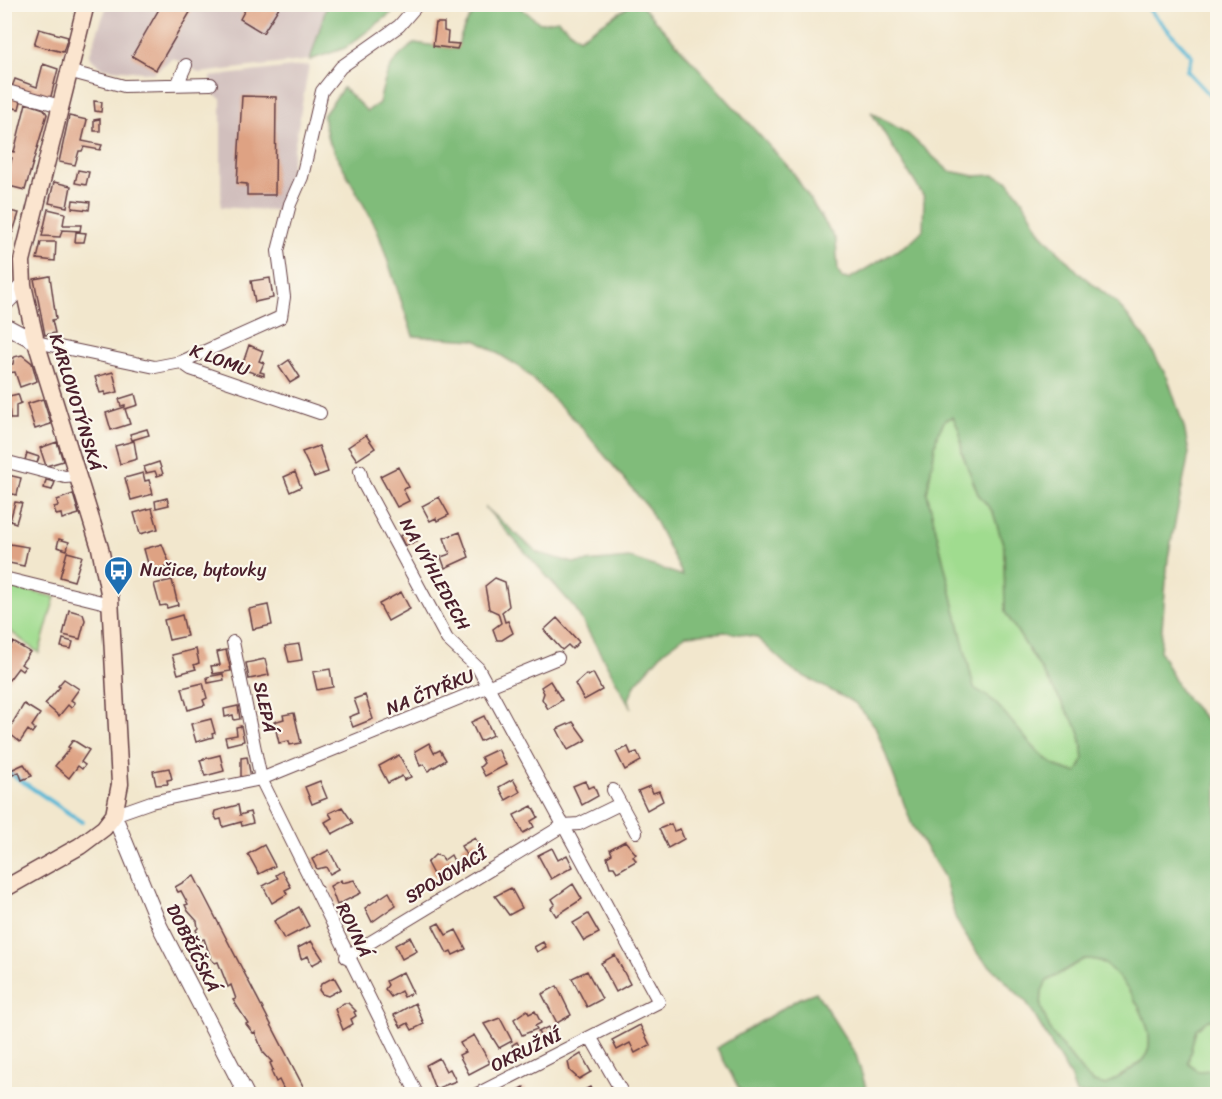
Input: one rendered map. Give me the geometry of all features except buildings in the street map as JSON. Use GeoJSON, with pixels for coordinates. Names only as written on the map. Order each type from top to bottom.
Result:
{"type":"FeatureCollection","features":[{"type":"Feature","properties":{"kind":"main road","name":"KARLOVOTÝNSKÁ"},"geometry":{"type":"LineString","coordinates":[[86,4],[22,261],[23,285],[36,342],[100,548],[110,604],[120,784],[114,815]]}},
{"type":"Feature","properties":{"kind":"main road"},"geometry":{"type":"LineString","coordinates":[[4,889],[80,846],[104,828],[114,815]]}},
{"type":"Feature","properties":{"kind":"street"},"geometry":{"type":"LineString","coordinates":[[181,362],[281,317],[284,297],[278,251],[290,204],[302,177],[322,91],[342,68],[399,26],[418,4]]}},
{"type":"Feature","properties":{"kind":"street"},"geometry":{"type":"LineString","coordinates":[[177,85],[186,65]]}},
{"type":"Feature","properties":{"kind":"street"},"geometry":{"type":"LineString","coordinates":[[68,71],[124,86],[211,84]]}},
{"type":"Feature","properties":{"kind":"street"},"geometry":{"type":"LineString","coordinates":[[4,90],[60,106]]}},
{"type":"Feature","properties":{"kind":"street"},"geometry":{"type":"LineString","coordinates":[[4,304],[23,285]]}},
{"type":"Feature","properties":{"kind":"street"},"geometry":{"type":"LineString","coordinates":[[4,325],[36,342]]}},
{"type":"Feature","properties":{"kind":"street","name":"K LOMU"},"geometry":{"type":"LineString","coordinates":[[36,342],[155,367],[181,362],[201,372],[320,413]]}},
{"type":"Feature","properties":{"kind":"street"},"geometry":{"type":"LineString","coordinates":[[4,461],[65,477],[78,476]]}},
{"type":"Feature","properties":{"kind":"street","name":"NA VÝHLEDECH"},"geometry":{"type":"LineString","coordinates":[[360,471],[363,483],[447,639],[478,668],[488,687]]}},
{"type":"Feature","properties":{"kind":"street"},"geometry":{"type":"LineString","coordinates":[[4,579],[110,604]]}},
{"type":"Feature","properties":{"kind":"street","name":"SLEPÁ"},"geometry":{"type":"LineString","coordinates":[[233,642],[261,779]]}},
{"type":"Feature","properties":{"kind":"street"},"geometry":{"type":"LineString","coordinates":[[488,687],[558,658]]}},
{"type":"Feature","properties":{"kind":"street","name":"NA ČTYŘKU"},"geometry":{"type":"LineString","coordinates":[[114,815],[151,802],[261,779],[488,687],[659,1002]]}},
{"type":"Feature","properties":{"kind":"street","name":"ROVNÁ"},"geometry":{"type":"LineString","coordinates":[[261,779],[346,957],[417,1095]]}},
{"type":"Feature","properties":{"kind":"street"},"geometry":{"type":"LineString","coordinates":[[613,790],[636,832]]}},
{"type":"Feature","properties":{"kind":"street","name":"SPOJOVACÍ"},"geometry":{"type":"LineString","coordinates":[[346,957],[564,825],[579,824],[620,804]]}},
{"type":"Feature","properties":{"kind":"street","name":"DOBŘÍČSKÁ"},"geometry":{"type":"LineString","coordinates":[[114,815],[160,927],[246,1095]]}},
{"type":"Feature","properties":{"kind":"street","name":"OKRUŽNÍ"},"geometry":{"type":"LineString","coordinates":[[477,1095],[659,1002]]}},
{"type":"Feature","properties":{"kind":"street"},"geometry":{"type":"LineString","coordinates":[[591,1038],[623,1095]]}},
{"type":"Feature","properties":{"kind":"shaded area"},"geometry":{"type":"Polygon","coordinates":[[[107,5],[327,5],[310,60],[200,73],[173,58],[153,73],[101,68],[89,56],[107,5]]]}},
{"type":"Feature","properties":{"kind":"shaded area"},"geometry":{"type":"Polygon","coordinates":[[[309,65],[283,211],[221,207],[221,99],[211,93],[210,77],[309,65]]]}},
{"type":"Feature","properties":{"kind":"green space"},"geometry":{"type":"Polygon","coordinates":[[[327,4],[402,5],[345,48],[310,60],[327,4]]]}},
{"type":"Feature","properties":{"kind":"green space"},"geometry":{"type":"Polygon","coordinates":[[[483,5],[517,5],[540,23],[558,20],[579,38],[631,5],[641,5],[792,171],[836,240],[838,271],[842,278],[849,279],[908,244],[923,230],[924,197],[871,112],[908,134],[949,171],[975,176],[993,175],[1007,180],[1023,201],[1041,233],[1080,274],[1117,303],[1144,336],[1168,379],[1184,427],[1189,453],[1168,558],[1160,651],[1181,692],[1217,732],[1217,1019],[1208,1020],[1196,1029],[1188,1062],[1197,1071],[1217,1070],[1217,1094],[1076,1094],[1070,1076],[1027,1003],[978,954],[962,930],[955,917],[944,877],[912,825],[875,726],[855,703],[792,670],[756,637],[727,632],[686,635],[664,651],[636,683],[629,699],[631,708],[575,608],[485,507],[538,553],[574,563],[630,558],[683,576],[649,509],[577,422],[520,367],[476,340],[413,336],[377,229],[328,140],[323,116],[343,88],[367,111],[379,103],[387,75],[399,56],[415,43],[457,49],[466,24],[483,5]],[[953,417],[945,420],[937,435],[927,493],[974,688],[1002,710],[1042,756],[1065,770],[1077,772],[1084,758],[1079,730],[1005,612],[1004,547],[993,512],[978,494],[962,452],[960,432],[953,417]],[[1084,959],[1047,981],[1042,991],[1041,1007],[1051,1032],[1084,1074],[1093,1082],[1106,1085],[1141,1062],[1149,1047],[1149,1034],[1138,1006],[1120,979],[1102,962],[1084,959]]]}},
{"type":"Feature","properties":{"kind":"green space"},"geometry":{"type":"Polygon","coordinates":[[[953,417],[960,432],[962,453],[978,494],[993,512],[1004,547],[1005,612],[1079,730],[1084,758],[1077,772],[1065,770],[1042,756],[993,701],[974,688],[927,493],[937,435],[945,420],[953,417]]]}},
{"type":"Feature","properties":{"kind":"green space"},"geometry":{"type":"Polygon","coordinates":[[[4,585],[55,597],[39,653],[5,627],[4,585]]]}},
{"type":"Feature","properties":{"kind":"green space"},"geometry":{"type":"Polygon","coordinates":[[[1084,959],[1102,962],[1120,979],[1138,1006],[1149,1034],[1149,1047],[1141,1062],[1106,1085],[1093,1082],[1084,1074],[1051,1032],[1041,1007],[1042,991],[1047,981],[1084,959]]]}},
{"type":"Feature","properties":{"kind":"green space"},"geometry":{"type":"Polygon","coordinates":[[[816,992],[856,1055],[868,1094],[742,1094],[717,1048],[798,999],[816,992]]]}},
{"type":"Feature","properties":{"kind":"green space"},"geometry":{"type":"Polygon","coordinates":[[[1217,1019],[1217,1070],[1197,1071],[1188,1062],[1196,1029],[1208,1020],[1217,1019]]]}},
{"type":"Feature","properties":{"kind":"waterway"},"geometry":{"type":"LineString","coordinates":[[1144,4],[1192,56],[1187,71],[1218,104]]}},
{"type":"Feature","properties":{"kind":"waterway"},"geometry":{"type":"LineString","coordinates":[[4,769],[82,822]]}},
{"type":"Feature","properties":{"kind":"place","name":"Nučice, bytovky"},"geometry":{"type":"Point","coordinates":[119,596]}}]}
